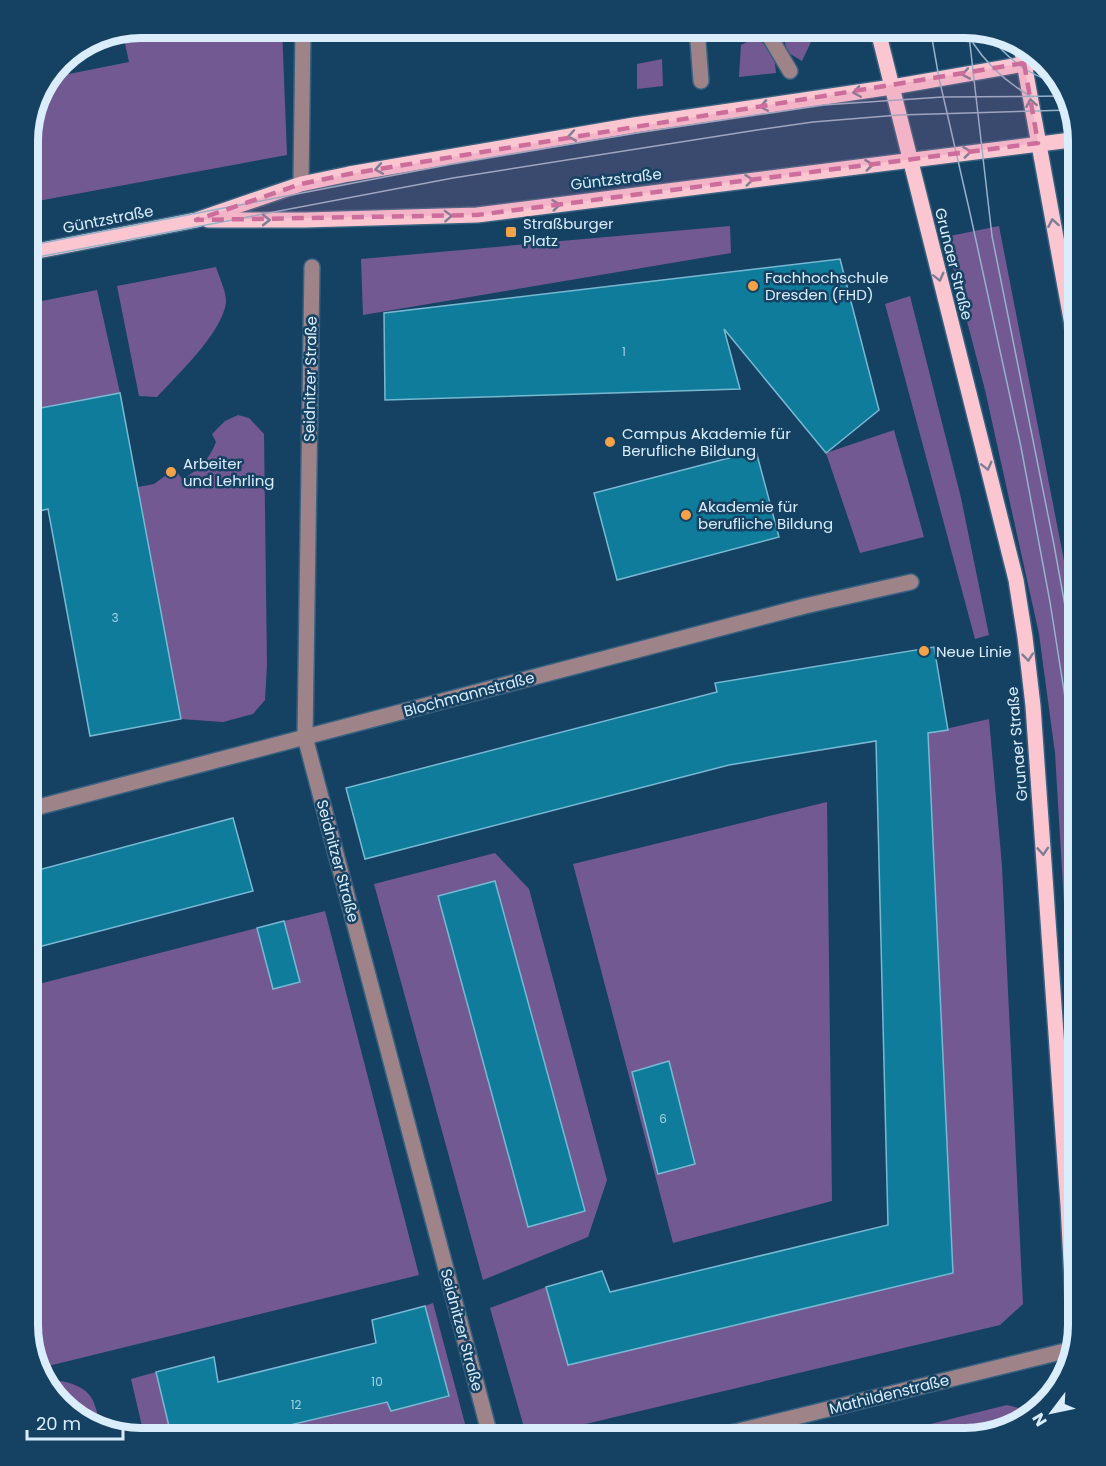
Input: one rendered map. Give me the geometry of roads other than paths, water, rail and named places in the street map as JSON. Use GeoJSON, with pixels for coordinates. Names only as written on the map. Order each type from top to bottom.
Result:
{"type":"FeatureCollection","features":[{"type":"Feature","properties":{"kind":"main road"},"geometry":{"type":"LineString","coordinates":[[880,38],[909,160]]}},
{"type":"Feature","properties":{"kind":"main road"},"geometry":{"type":"LineString","coordinates":[[1023,55],[1068,304]]}},
{"type":"Feature","properties":{"kind":"main road","name":"Güntzstraße"},"geometry":{"type":"LineString","coordinates":[[38,251],[196,220],[302,184],[634,125],[892,87],[1032,62]]}},
{"type":"Feature","properties":{"kind":"main road","name":"Güntzstraße"},"geometry":{"type":"LineString","coordinates":[[196,220],[305,220],[477,215],[1068,140]]}},
{"type":"Feature","properties":{"kind":"main road","name":"Grunaer Straße"},"geometry":{"type":"LineString","coordinates":[[909,160],[1016,580],[1025,638],[1034,718],[1068,1211]]}},
{"type":"Feature","properties":{"kind":"street"},"geometry":{"type":"LineString","coordinates":[[302,184],[303,38]]}},
{"type":"Feature","properties":{"kind":"street"},"geometry":{"type":"LineString","coordinates":[[700,38],[701,81]]}},
{"type":"Feature","properties":{"kind":"street"},"geometry":{"type":"LineString","coordinates":[[771,38],[790,71]]}},
{"type":"Feature","properties":{"kind":"street","name":"Seidnitzer Straße"},"geometry":{"type":"LineString","coordinates":[[312,267],[305,737],[488,1428]]}},
{"type":"Feature","properties":{"kind":"street","name":"Blochmannstraße"},"geometry":{"type":"LineString","coordinates":[[38,807],[805,606],[911,582]]}},
{"type":"Feature","properties":{"kind":"street","name":"Mathildenstraße"},"geometry":{"type":"LineString","coordinates":[[751,1428],[1065,1351]]}},
{"type":"Feature","properties":{"kind":"tram line"},"geometry":{"type":"LineString","coordinates":[[932,38],[1021,447],[1050,602],[1068,716]]}},
{"type":"Feature","properties":{"kind":"tram line"},"geometry":{"type":"LineString","coordinates":[[969,38],[992,236],[1068,622]]}},
{"type":"Feature","properties":{"kind":"tram line"},"geometry":{"type":"LineString","coordinates":[[995,42],[1019,65],[1049,81]]}},
{"type":"Feature","properties":{"kind":"tram line"},"geometry":{"type":"LineString","coordinates":[[973,43],[999,73],[1032,97]]}},
{"type":"Feature","properties":{"kind":"tram line"},"geometry":{"type":"LineString","coordinates":[[38,244],[452,164],[823,105],[943,97],[1058,96]]}},
{"type":"Feature","properties":{"kind":"tram line"},"geometry":{"type":"LineString","coordinates":[[38,257],[453,178],[757,130],[813,122],[899,115],[1064,110]]}},
{"type":"Feature","properties":{"kind":"place","name":"Straßburger Platz"},"geometry":{"type":"Point","coordinates":[511,232]}},
{"type":"Feature","properties":{"kind":"place","name":"Fachhochschule Dresden (FHD)"},"geometry":{"type":"Point","coordinates":[753,286]}},
{"type":"Feature","properties":{"kind":"place","name":"Campus Akademie für Berufliche Bildung"},"geometry":{"type":"Point","coordinates":[610,442]}},
{"type":"Feature","properties":{"kind":"place","name":"Arbeiter und Lehrling"},"geometry":{"type":"Point","coordinates":[171,472]}},
{"type":"Feature","properties":{"kind":"place","name":"Akademie für berufliche Bildung"},"geometry":{"type":"Point","coordinates":[686,515]}},
{"type":"Feature","properties":{"kind":"place","name":"Neue Linie"},"geometry":{"type":"Point","coordinates":[924,651]}}]}
